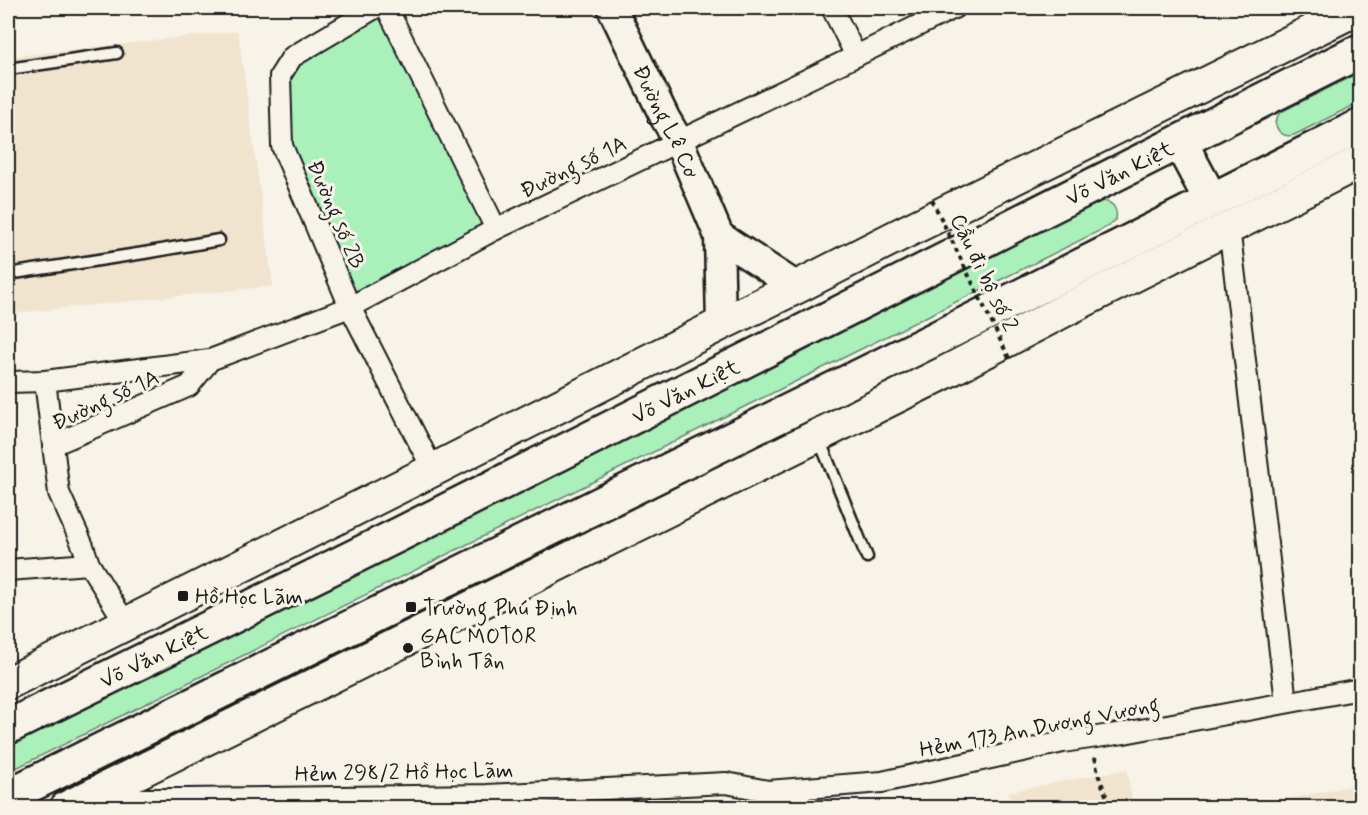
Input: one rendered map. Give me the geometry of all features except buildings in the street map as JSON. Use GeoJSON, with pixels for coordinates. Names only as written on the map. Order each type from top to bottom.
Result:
{"type":"FeatureCollection","features":[{"type":"Feature","properties":{"kind":"highway","name":"Võ Văn Kiệt"},"geometry":{"type":"LineString","coordinates":[[8,727],[402,533],[1360,51]]}},
{"type":"Feature","properties":{"kind":"highway"},"geometry":{"type":"LineString","coordinates":[[8,796],[1360,126]]}},
{"type":"Feature","properties":{"kind":"highway"},"geometry":{"type":"LineString","coordinates":[[1180,142],[1211,200]]}},
{"type":"Feature","properties":{"kind":"main road","name":"Võ Văn Kiệt"},"geometry":{"type":"LineString","coordinates":[[8,683],[797,287],[1316,17],[1359,8]]}},
{"type":"Feature","properties":{"kind":"main road"},"geometry":{"type":"LineString","coordinates":[[74,803],[818,436],[1360,162]]}},
{"type":"Feature","properties":{"kind":"street","name":"Đường số 2B"},"geometry":{"type":"LineString","coordinates":[[375,8],[292,57],[280,76],[282,146],[350,307],[433,470]]}},
{"type":"Feature","properties":{"kind":"street"},"geometry":{"type":"LineString","coordinates":[[387,8],[496,230]]}},
{"type":"Feature","properties":{"kind":"street","name":"Đường Lê Cơ"},"geometry":{"type":"LineString","coordinates":[[612,8],[679,142],[719,236],[721,324]]}},
{"type":"Feature","properties":{"kind":"street"},"geometry":{"type":"LineString","coordinates":[[832,8],[856,56]]}},
{"type":"Feature","properties":{"kind":"street","name":"Đường số 1A"},"geometry":{"type":"LineString","coordinates":[[8,382],[45,381],[210,360],[350,307],[496,230],[954,8]]}},
{"type":"Feature","properties":{"kind":"street"},"geometry":{"type":"LineString","coordinates":[[1229,227],[1287,702]]}},
{"type":"Feature","properties":{"kind":"street"},"geometry":{"type":"LineString","coordinates":[[719,236],[797,287]]}},
{"type":"Feature","properties":{"kind":"street","name":"Đường số 1A"},"geometry":{"type":"LineString","coordinates":[[126,624],[89,564],[59,493],[53,445],[189,386],[210,360]]}},
{"type":"Feature","properties":{"kind":"street"},"geometry":{"type":"LineString","coordinates":[[45,381],[53,445]]}},
{"type":"Feature","properties":{"kind":"street"},"geometry":{"type":"LineString","coordinates":[[8,570],[89,564]]}},
{"type":"Feature","properties":{"kind":"street","name":"Hẻm 173 An Dương Vương"},"geometry":{"type":"LineString","coordinates":[[726,783],[768,791],[882,782],[1063,742],[1124,733],[1360,688]]}},
{"type":"Feature","properties":{"kind":"street","name":"Hẻm 298/2 Hồ Học Lãm"},"geometry":{"type":"LineString","coordinates":[[74,803],[209,799],[513,800],[726,783]]}},
{"type":"Feature","properties":{"kind":"lane"},"geometry":{"type":"LineString","coordinates":[[8,69],[117,53]]}},
{"type":"Feature","properties":{"kind":"lane"},"geometry":{"type":"LineString","coordinates":[[8,274],[219,240]]}},
{"type":"Feature","properties":{"kind":"lane"},"geometry":{"type":"LineString","coordinates":[[818,436],[867,557]]}},
{"type":"Feature","properties":{"kind":"path","name":"Cầu đi bộ số 2"},"geometry":{"type":"LineString","coordinates":[[932,200],[1009,358]]}},
{"type":"Feature","properties":{"kind":"path"},"geometry":{"type":"LineString","coordinates":[[1092,738],[1098,774],[1111,807]]}},
{"type":"Feature","properties":{"kind":"shaded area"},"geometry":{"type":"Polygon","coordinates":[[[238,31],[273,286],[8,314],[8,57],[238,31]]]}},
{"type":"Feature","properties":{"kind":"shaded area"},"geometry":{"type":"Polygon","coordinates":[[[1127,769],[1133,807],[1015,807],[1008,792],[1127,769]]]}},
{"type":"Feature","properties":{"kind":"shaded area"},"geometry":{"type":"Polygon","coordinates":[[[1360,784],[1360,807],[1249,807],[1360,784]]]}},
{"type":"Feature","properties":{"kind":"green space"},"geometry":{"type":"Polygon","coordinates":[[[380,17],[485,224],[353,295],[288,142],[288,78],[296,63],[380,17]]]}},
{"type":"Feature","properties":{"kind":"green space"},"geometry":{"type":"Polygon","coordinates":[[[1360,72],[1360,102],[1294,135],[1284,135],[1277,129],[1275,122],[1283,111],[1360,72]]]}},
{"type":"Feature","properties":{"kind":"green space"},"geometry":{"type":"Polygon","coordinates":[[[1102,201],[1112,204],[1116,212],[1116,219],[1109,226],[8,772],[8,741],[1102,201]]]}},
{"type":"Feature","properties":{"kind":"place","name":"Hồ Học Lãm"},"geometry":{"type":"Point","coordinates":[183,596]}},
{"type":"Feature","properties":{"kind":"place","name":"Trường Phú Định"},"geometry":{"type":"Point","coordinates":[411,607]}},
{"type":"Feature","properties":{"kind":"place","name":"GAC MOTOR Bình Tân"},"geometry":{"type":"Point","coordinates":[408,648]}}]}
